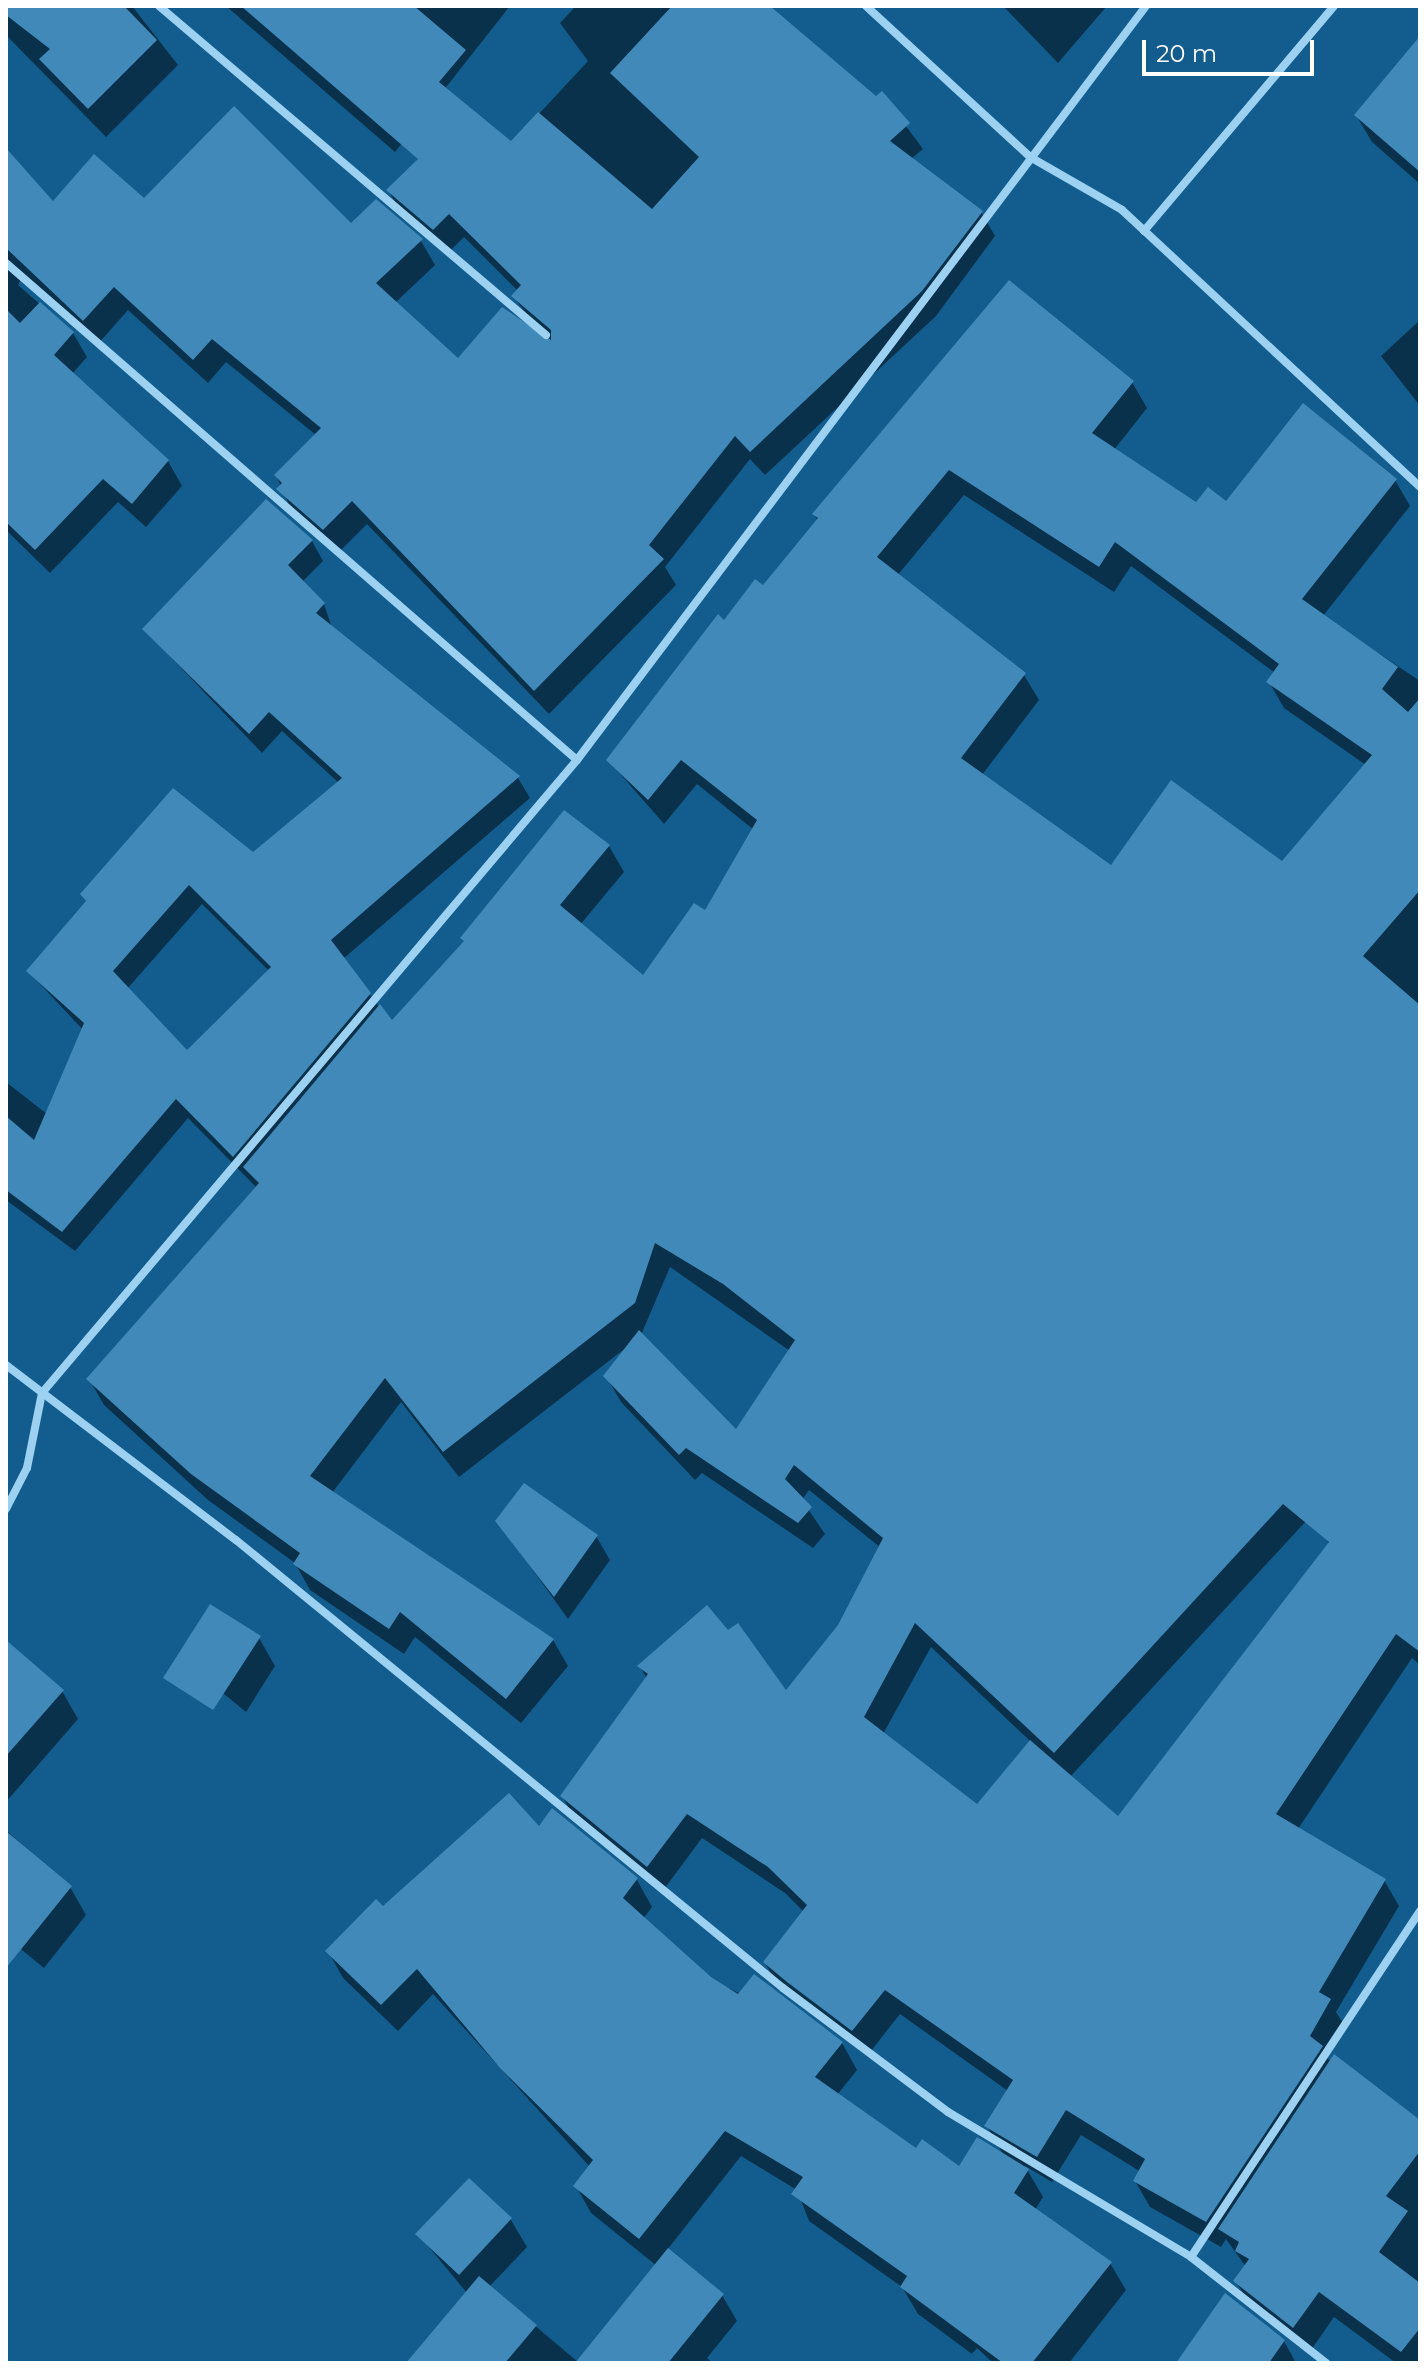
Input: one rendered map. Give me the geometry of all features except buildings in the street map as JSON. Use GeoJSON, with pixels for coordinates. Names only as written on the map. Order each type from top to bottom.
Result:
{"type":"FeatureCollection","features":[{"type":"Feature","properties":{"kind":"street"},"geometry":{"type":"LineString","coordinates":[[159,6],[546,335]]}},
{"type":"Feature","properties":{"kind":"street"},"geometry":{"type":"LineString","coordinates":[[866,6],[1030,157],[1144,231],[1420,487]]}},
{"type":"Feature","properties":{"kind":"street"},"geometry":{"type":"LineString","coordinates":[[6,1509],[27,1468],[42,1393],[577,760],[1146,6]]}},
{"type":"Feature","properties":{"kind":"street"},"geometry":{"type":"LineString","coordinates":[[1144,231],[1334,6]]}},
{"type":"Feature","properties":{"kind":"street"},"geometry":{"type":"LineString","coordinates":[[6,263],[577,760]]}},
{"type":"Feature","properties":{"kind":"street"},"geometry":{"type":"LineString","coordinates":[[6,1365],[948,2112],[1191,2257],[1326,2363]]}},
{"type":"Feature","properties":{"kind":"street"},"geometry":{"type":"LineString","coordinates":[[1191,2257],[1420,1911]]}}]}
